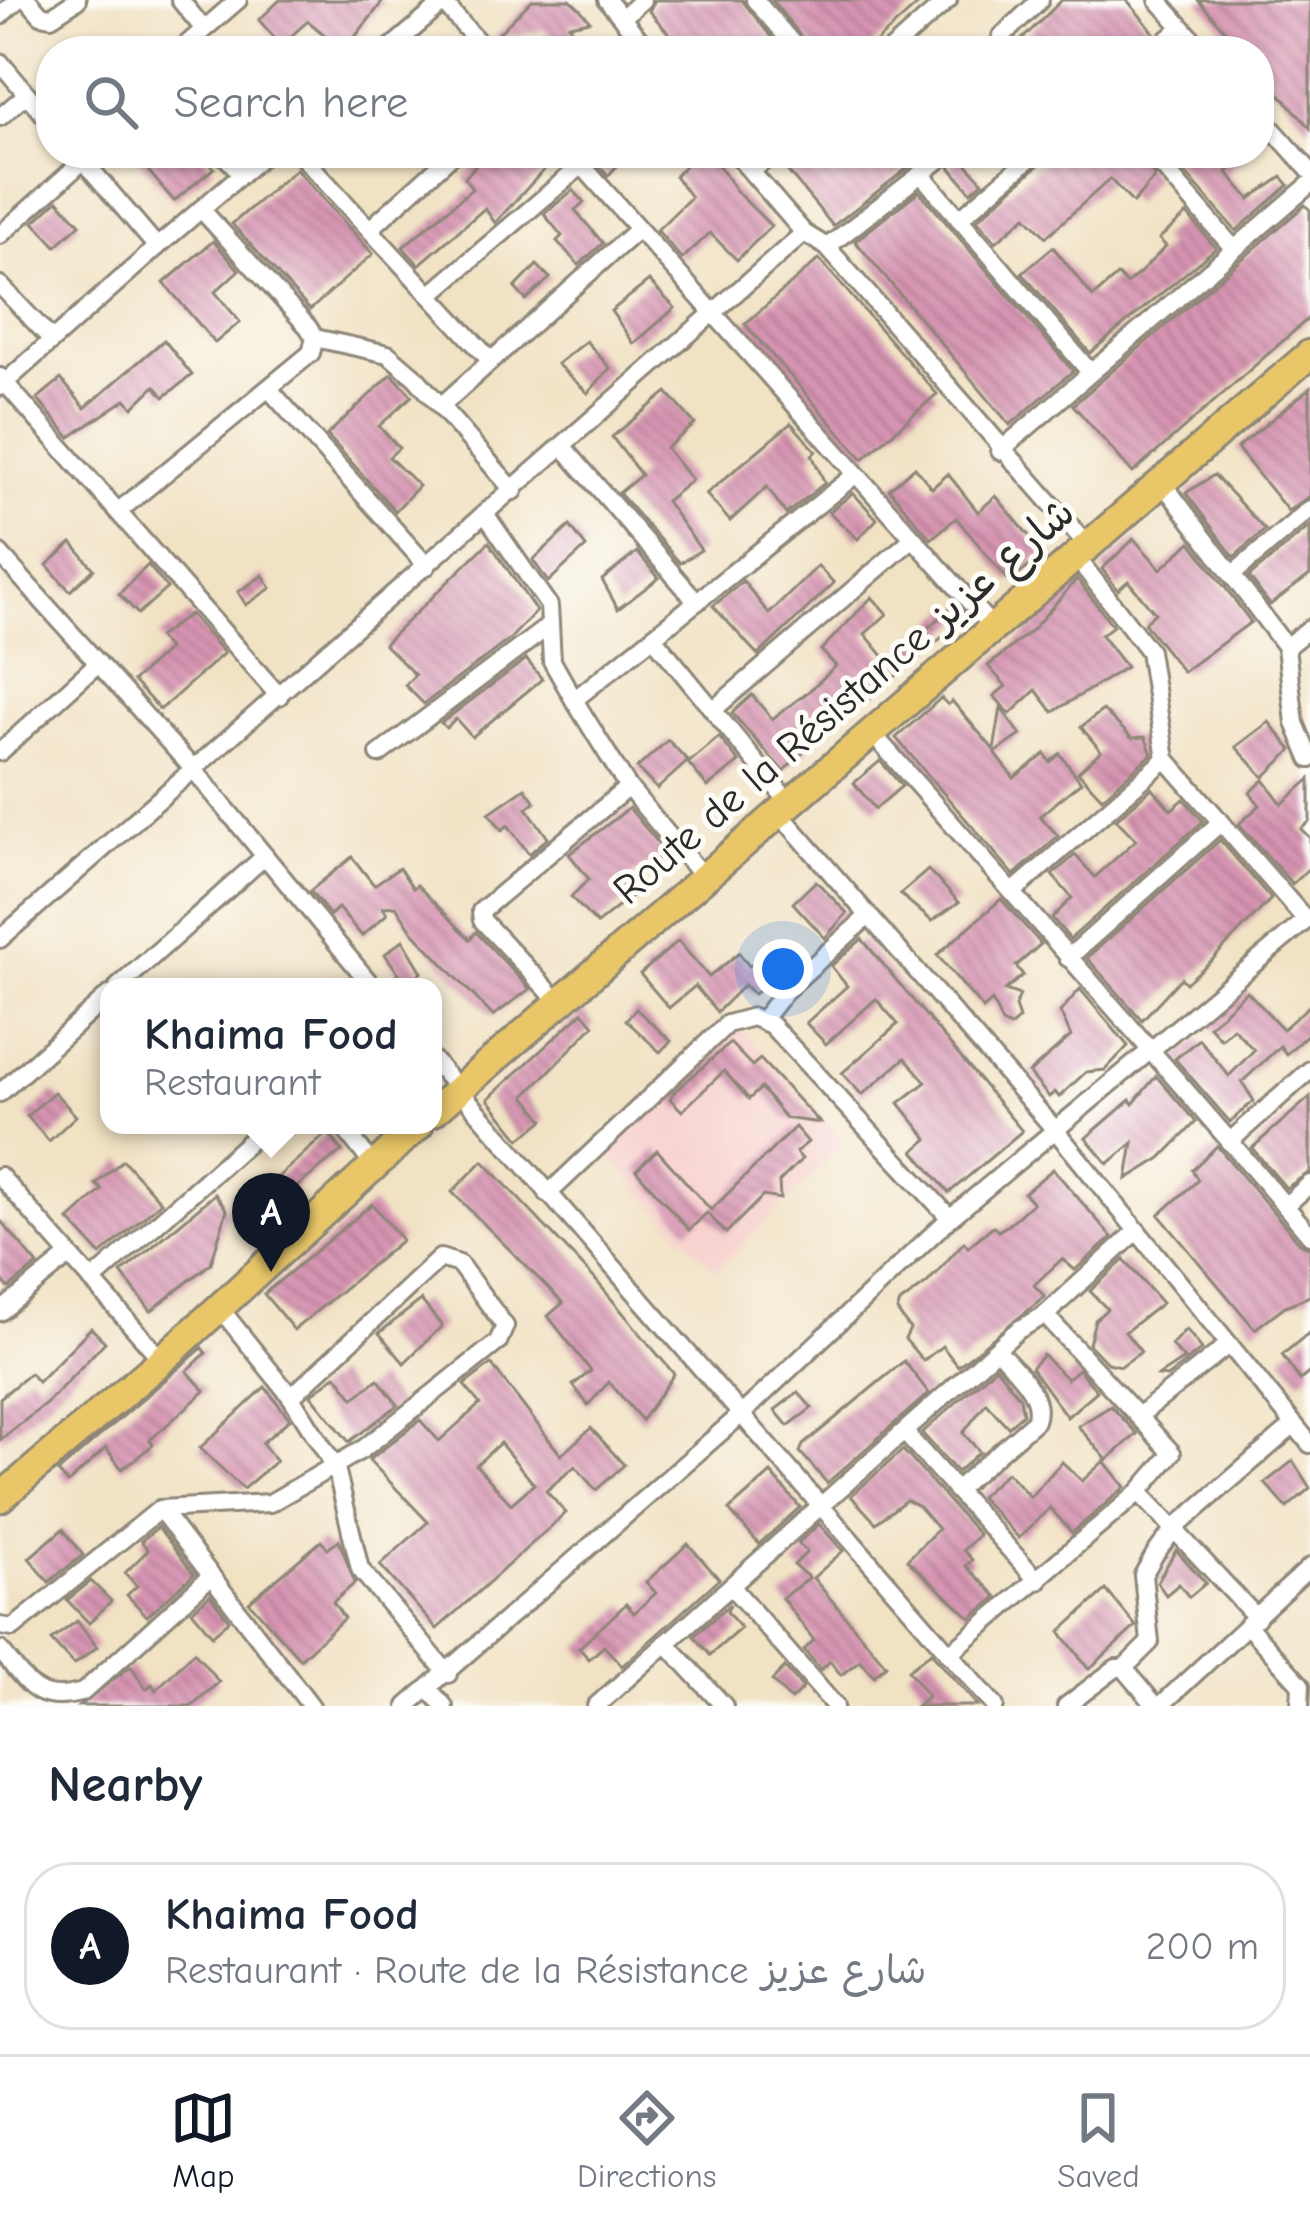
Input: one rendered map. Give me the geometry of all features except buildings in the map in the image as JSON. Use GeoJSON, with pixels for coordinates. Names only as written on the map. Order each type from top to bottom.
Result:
{"type":"FeatureCollection","features":[{"type":"Feature","properties":{"kind":"main road","name":"Route de la Résistance شارع عزيز"},"geometry":{"type":"LineString","coordinates":[[442,1104],[556,1000],[786,810],[1309,358]]}},
{"type":"Feature","properties":{"kind":"main road"},"geometry":{"type":"LineString","coordinates":[[0,1498],[162,1360],[408,1134]]}},
{"type":"Feature","properties":{"kind":"street"},"geometry":{"type":"LineString","coordinates":[[0,16],[17,0]]}},
{"type":"Feature","properties":{"kind":"street"},"geometry":{"type":"LineString","coordinates":[[28,0],[40,15],[51,17],[77,0]]}},
{"type":"Feature","properties":{"kind":"street"},"geometry":{"type":"LineString","coordinates":[[179,0],[203,28]]}},
{"type":"Feature","properties":{"kind":"street"},"geometry":{"type":"LineString","coordinates":[[195,36],[238,0]]}},
{"type":"Feature","properties":{"kind":"street"},"geometry":{"type":"LineString","coordinates":[[607,0],[637,36]]}},
{"type":"Feature","properties":{"kind":"street"},"geometry":{"type":"LineString","coordinates":[[622,18],[642,0]]}},
{"type":"Feature","properties":{"kind":"street"},"geometry":{"type":"LineString","coordinates":[[755,0],[786,36]]}},
{"type":"Feature","properties":{"kind":"street"},"geometry":{"type":"LineString","coordinates":[[907,36],[948,0]]}},
{"type":"Feature","properties":{"kind":"street"},"geometry":{"type":"LineString","coordinates":[[1007,0],[1020,16]]}},
{"type":"Feature","properties":{"kind":"street"},"geometry":{"type":"LineString","coordinates":[[1006,36],[1020,16],[1040,0]]}},
{"type":"Feature","properties":{"kind":"street"},"geometry":{"type":"LineString","coordinates":[[1158,0],[1188,36]]}},
{"type":"Feature","properties":{"kind":"street"},"geometry":{"type":"LineString","coordinates":[[404,36],[444,1],[473,36]]}},
{"type":"Feature","properties":{"kind":"street"},"geometry":{"type":"LineString","coordinates":[[1172,36],[1181,28]]}},
{"type":"Feature","properties":{"kind":"street"},"geometry":{"type":"LineString","coordinates":[[0,62],[36,104]]}},
{"type":"Feature","properties":{"kind":"street"},"geometry":{"type":"LineString","coordinates":[[0,117],[27,94]]}},
{"type":"Feature","properties":{"kind":"street"},"geometry":{"type":"LineString","coordinates":[[1274,131],[1310,171]]}},
{"type":"Feature","properties":{"kind":"street"},"geometry":{"type":"LineString","coordinates":[[0,236],[69,168]]}},
{"type":"Feature","properties":{"kind":"street"},"geometry":{"type":"LineString","coordinates":[[89,168],[157,247]]}},
{"type":"Feature","properties":{"kind":"street"},"geometry":{"type":"LineString","coordinates":[[236,168],[242,174]]}},
{"type":"Feature","properties":{"kind":"street"},"geometry":{"type":"LineString","coordinates":[[249,168],[2,382],[279,696]]}},
{"type":"Feature","properties":{"kind":"street"},"geometry":{"type":"LineString","coordinates":[[313,168],[491,362]]}},
{"type":"Feature","properties":{"kind":"street"},"geometry":{"type":"LineString","coordinates":[[370,229],[437,168]]}},
{"type":"Feature","properties":{"kind":"street"},"geometry":{"type":"LineString","coordinates":[[430,295],[567,168]]}},
{"type":"Feature","properties":{"kind":"street"},"geometry":{"type":"LineString","coordinates":[[585,168],[994,629]]}},
{"type":"Feature","properties":{"kind":"street"},"geometry":{"type":"LineString","coordinates":[[406,1706],[744,1412],[950,1218],[1156,1051],[1308,919],[1166,759],[1149,651],[1083,552],[827,247],[804,233],[749,168]]}},
{"type":"Feature","properties":{"kind":"street"},"geometry":{"type":"LineString","coordinates":[[752,171],[755,168]]}},
{"type":"Feature","properties":{"kind":"street"},"geometry":{"type":"LineString","coordinates":[[827,247],[931,168]]}},
{"type":"Feature","properties":{"kind":"street"},"geometry":{"type":"LineString","coordinates":[[959,219],[1018,168]]}},
{"type":"Feature","properties":{"kind":"street"},"geometry":{"type":"LineString","coordinates":[[1163,168],[1234,249]]}},
{"type":"Feature","properties":{"kind":"street"},"geometry":{"type":"LineString","coordinates":[[922,175],[1090,372]]}},
{"type":"Feature","properties":{"kind":"street"},"geometry":{"type":"LineString","coordinates":[[1000,451],[1310,184]]}},
{"type":"Feature","properties":{"kind":"street"},"geometry":{"type":"LineString","coordinates":[[201,209],[315,338],[388,354],[514,490]]}},
{"type":"Feature","properties":{"kind":"street"},"geometry":{"type":"LineString","coordinates":[[441,406],[637,230]]}},
{"type":"Feature","properties":{"kind":"street"},"geometry":{"type":"LineString","coordinates":[[0,939],[715,317],[804,233]]}},
{"type":"Feature","properties":{"kind":"street"},"geometry":{"type":"LineString","coordinates":[[0,285],[52,340]]}},
{"type":"Feature","properties":{"kind":"street"},"geometry":{"type":"LineString","coordinates":[[120,511],[311,353],[315,338]]}},
{"type":"Feature","properties":{"kind":"street"},"geometry":{"type":"LineString","coordinates":[[269,389],[427,566]]}},
{"type":"Feature","properties":{"kind":"street"},"geometry":{"type":"LineString","coordinates":[[564,448],[697,602]]}},
{"type":"Feature","properties":{"kind":"street"},"geometry":{"type":"LineString","coordinates":[[574,700],[855,475]]}},
{"type":"Feature","properties":{"kind":"street"},"geometry":{"type":"LineString","coordinates":[[1162,482],[1286,647],[1295,723],[1309,755]]}},
{"type":"Feature","properties":{"kind":"street"},"geometry":{"type":"LineString","coordinates":[[1232,575],[1310,509]]}},
{"type":"Feature","properties":{"kind":"street"},"geometry":{"type":"LineString","coordinates":[[486,515],[544,596],[552,661],[574,700],[628,787],[705,879]]}},
{"type":"Feature","properties":{"kind":"street"},"geometry":{"type":"LineString","coordinates":[[713,710],[911,540]]}},
{"type":"Feature","properties":{"kind":"street"},"geometry":{"type":"LineString","coordinates":[[0,554],[194,770],[366,978]]}},
{"type":"Feature","properties":{"kind":"street"},"geometry":{"type":"LineString","coordinates":[[379,754],[550,625]]}},
{"type":"Feature","properties":{"kind":"street"},"geometry":{"type":"LineString","coordinates":[[1286,647],[1310,628]]}},
{"type":"Feature","properties":{"kind":"street"},"geometry":{"type":"LineString","coordinates":[[653,637],[867,917],[1057,1132],[1310,1444]]}},
{"type":"Feature","properties":{"kind":"street"},"geometry":{"type":"LineString","coordinates":[[0,752],[98,663]]}},
{"type":"Feature","properties":{"kind":"street"},"geometry":{"type":"LineString","coordinates":[[873,734],[1068,958],[1156,1051],[1310,1235]]}},
{"type":"Feature","properties":{"kind":"street"},"geometry":{"type":"LineString","coordinates":[[1012,892],[1166,759]]}},
{"type":"Feature","properties":{"kind":"street"},"geometry":{"type":"LineString","coordinates":[[556,1000],[482,920],[481,911],[628,787]]}},
{"type":"Feature","properties":{"kind":"street"},"geometry":{"type":"LineString","coordinates":[[1068,958],[1221,822]]}},
{"type":"Feature","properties":{"kind":"street"},"geometry":{"type":"LineString","coordinates":[[128,978],[265,856]]}},
{"type":"Feature","properties":{"kind":"street"},"geometry":{"type":"LineString","coordinates":[[548,1194],[727,1024],[763,1019],[785,990],[867,917]]}},
{"type":"Feature","properties":{"kind":"street"},"geometry":{"type":"LineString","coordinates":[[0,1093],[100,1003]]}},
{"type":"Feature","properties":{"kind":"street"},"geometry":{"type":"LineString","coordinates":[[763,1019],[950,1218]]}},
{"type":"Feature","properties":{"kind":"street"},"geometry":{"type":"LineString","coordinates":[[1229,1142],[1310,1070]]}},
{"type":"Feature","properties":{"kind":"street"},"geometry":{"type":"LineString","coordinates":[[442,1071],[744,1412],[819,1508],[987,1703]]}},
{"type":"Feature","properties":{"kind":"street"},"geometry":{"type":"LineString","coordinates":[[92,1281],[258,1134]]}},
{"type":"Feature","properties":{"kind":"street"},"geometry":{"type":"LineString","coordinates":[[348,1134],[374,1166]]}},
{"type":"Feature","properties":{"kind":"street"},"geometry":{"type":"LineString","coordinates":[[0,1176],[162,1360]]}},
{"type":"Feature","properties":{"kind":"street"},"geometry":{"type":"LineString","coordinates":[[1285,1206],[1310,1184]]}},
{"type":"Feature","properties":{"kind":"street"},"geometry":{"type":"LineString","coordinates":[[596,1706],[997,1349],[1045,1315],[1137,1231]]}},
{"type":"Feature","properties":{"kind":"street"},"geometry":{"type":"LineString","coordinates":[[0,1312],[69,1256]]}},
{"type":"Feature","properties":{"kind":"street"},"geometry":{"type":"LineString","coordinates":[[0,1626],[13,1628],[160,1508],[249,1508],[337,1468],[498,1342],[505,1326],[459,1264],[440,1258],[291,1396]]}},
{"type":"Feature","properties":{"kind":"street"},"geometry":{"type":"LineString","coordinates":[[219,1307],[291,1396],[337,1468],[360,1569],[448,1674]]}},
{"type":"Feature","properties":{"kind":"street"},"geometry":{"type":"LineString","coordinates":[[949,1654],[1139,1492],[1172,1453],[1045,1315]]}},
{"type":"Feature","properties":{"kind":"street"},"geometry":{"type":"LineString","coordinates":[[1141,1414],[1228,1345]]}},
{"type":"Feature","properties":{"kind":"street"},"geometry":{"type":"LineString","coordinates":[[956,1490],[1035,1421],[1039,1411],[1038,1400],[997,1349]]}},
{"type":"Feature","properties":{"kind":"street"},"geometry":{"type":"LineString","coordinates":[[1066,1706],[1116,1668],[1124,1668],[1150,1642],[1144,1575],[1174,1528],[1294,1425]]}},
{"type":"Feature","properties":{"kind":"street"},"geometry":{"type":"LineString","coordinates":[[905,1433],[1037,1581]]}},
{"type":"Feature","properties":{"kind":"street"},"geometry":{"type":"LineString","coordinates":[[1139,1492],[1253,1622],[1301,1685],[1300,1706]]}},
{"type":"Feature","properties":{"kind":"street"},"geometry":{"type":"LineString","coordinates":[[160,1508],[311,1706]]}},
{"type":"Feature","properties":{"kind":"street"},"geometry":{"type":"LineString","coordinates":[[1124,1668],[1158,1706],[1310,1567]]}},
{"type":"Feature","properties":{"kind":"street"},"geometry":{"type":"LineString","coordinates":[[0,1650],[42,1700],[58,1703],[82,1692],[212,1576]]}},
{"type":"Feature","properties":{"kind":"street"},"geometry":{"type":"LineString","coordinates":[[731,1586],[835,1706]]}},
{"type":"Feature","properties":{"kind":"street"},"geometry":{"type":"LineString","coordinates":[[666,1643],[724,1706]]}},
{"type":"Feature","properties":{"kind":"street"},"geometry":{"type":"LineString","coordinates":[[428,1688],[444,1706]]}},
{"type":"Feature","properties":{"kind":"shaded area"},"geometry":{"type":"Polygon","coordinates":[[[739,1027],[845,1143],[716,1271],[605,1152],[739,1027]]]}},
{"type":"Feature","properties":{"kind":"place","name":"Khaima Food"},"geometry":{"type":"Point","coordinates":[271,1272]}}]}
